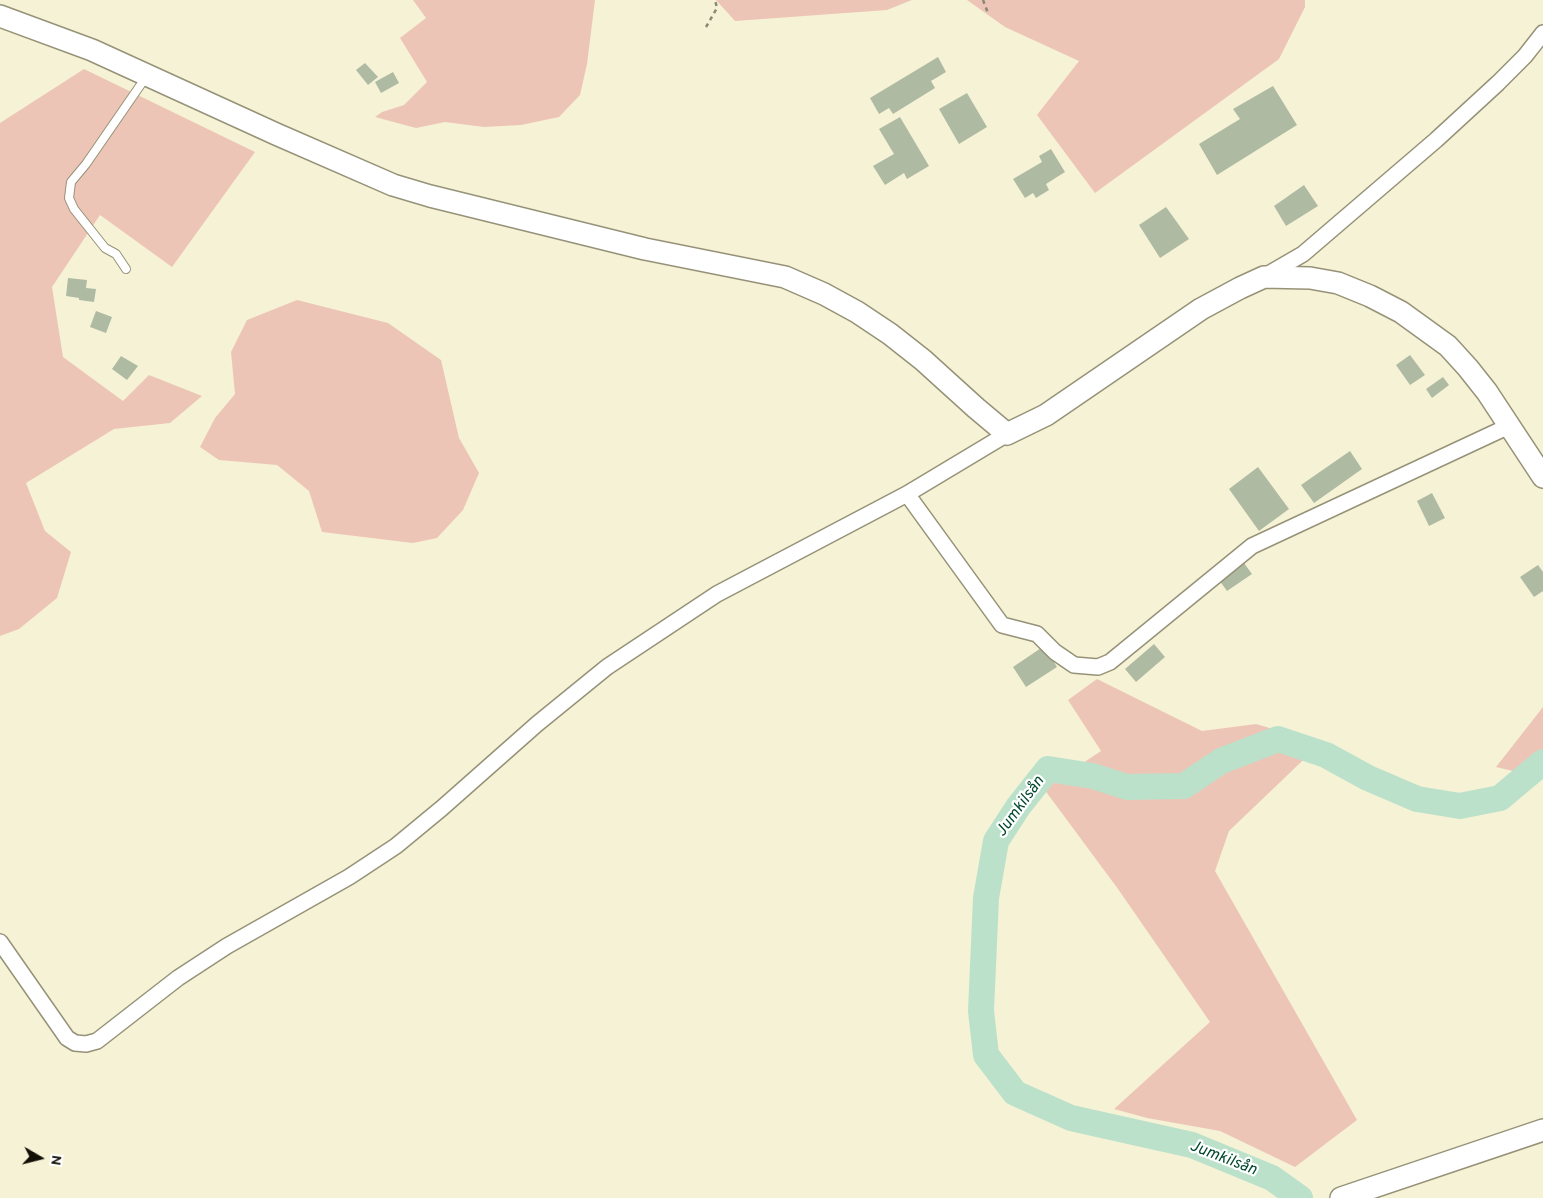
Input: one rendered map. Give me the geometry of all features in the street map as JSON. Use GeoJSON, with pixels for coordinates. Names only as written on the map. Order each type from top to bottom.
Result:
{"type":"FeatureCollection","features":[{"type":"Feature","properties":{"kind":"street"},"geometry":{"type":"LineString","coordinates":[[0,16],[92,50],[146,76],[393,185],[430,196],[646,249],[785,277],[824,294],[890,334],[923,360],[1007,434]]}},
{"type":"Feature","properties":{"kind":"street"},"geometry":{"type":"LineString","coordinates":[[0,942],[67,1038],[75,1043],[86,1044],[97,1041],[178,978],[227,946],[348,877],[396,846],[537,724],[607,667],[717,594],[907,494],[1007,434],[1046,415],[1201,309],[1264,277],[1303,254],[1436,140],[1498,83],[1526,56],[1543,33]]}},
{"type":"Feature","properties":{"kind":"street"},"geometry":{"type":"LineString","coordinates":[[1264,277],[1310,278],[1338,283],[1370,296],[1401,312],[1448,346],[1468,368],[1487,392],[1543,477]]}},
{"type":"Feature","properties":{"kind":"street"},"geometry":{"type":"LineString","coordinates":[[907,494],[1002,625],[1037,634],[1055,652],[1074,665],[1098,667],[1110,662],[1252,546],[1509,426]]}},
{"type":"Feature","properties":{"kind":"street"},"geometry":{"type":"LineString","coordinates":[[1346,1196],[1543,1130]]}},
{"type":"Feature","properties":{"kind":"lane"},"geometry":{"type":"LineString","coordinates":[[126,269],[116,254],[106,248],[74,209],[69,198],[71,182],[86,164],[146,76]]}},
{"type":"Feature","properties":{"kind":"path"},"geometry":{"type":"LineString","coordinates":[[706,27],[717,8],[715,0]]}},
{"type":"Feature","properties":{"kind":"path"},"geometry":{"type":"LineString","coordinates":[[983,0],[988,13]]}},
{"type":"Feature","properties":{"kind":"shaded area"},"geometry":{"type":"Polygon","coordinates":[[[413,0],[595,0],[587,64],[580,95],[559,117],[521,125],[484,127],[445,122],[416,128],[375,117],[382,112],[404,105],[427,82],[400,38],[426,18],[413,0]]]}},
{"type":"Feature","properties":{"kind":"shaded area"},"geometry":{"type":"Polygon","coordinates":[[[716,0],[912,0],[887,10],[735,21],[716,0]]]}},
{"type":"Feature","properties":{"kind":"shaded area"},"geometry":{"type":"Polygon","coordinates":[[[967,0],[1305,0],[1305,7],[1279,59],[1095,193],[1037,115],[1079,61],[1005,27],[967,0]]]}},
{"type":"Feature","properties":{"kind":"shaded area"},"geometry":{"type":"Polygon","coordinates":[[[84,69],[255,152],[172,267],[100,215],[52,287],[63,357],[123,401],[149,375],[202,396],[170,423],[114,429],[26,483],[45,531],[71,552],[57,598],[19,629],[0,636],[0,123],[84,69]]]}},
{"type":"Feature","properties":{"kind":"shaded area"},"geometry":{"type":"Polygon","coordinates":[[[297,300],[388,323],[441,360],[459,438],[479,473],[463,510],[437,538],[413,543],[322,532],[309,491],[277,465],[219,460],[200,447],[215,418],[235,394],[231,352],[247,320],[297,300]]]}},
{"type":"Feature","properties":{"kind":"shaded area"},"geometry":{"type":"Polygon","coordinates":[[[1097,679],[1202,731],[1256,724],[1321,743],[1229,831],[1215,871],[1357,1120],[1295,1167],[1220,1131],[1147,1118],[1114,1109],[1210,1022],[1118,889],[1044,789],[1101,751],[1068,700],[1097,679]]]}},
{"type":"Feature","properties":{"kind":"shaded area"},"geometry":{"type":"Polygon","coordinates":[[[1543,707],[1543,778],[1496,767],[1543,707]]]}},
{"type":"Feature","properties":{"kind":"building"},"geometry":{"type":"Polygon","coordinates":[[[938,57],[946,72],[931,81],[935,88],[893,114],[889,108],[879,114],[870,98],[938,57]]]}},
{"type":"Feature","properties":{"kind":"building"},"geometry":{"type":"Polygon","coordinates":[[[365,63],[378,77],[368,85],[356,70],[365,63]]]}},
{"type":"Feature","properties":{"kind":"building"},"geometry":{"type":"Polygon","coordinates":[[[393,72],[399,83],[381,93],[375,82],[393,72]]]}},
{"type":"Feature","properties":{"kind":"building"},"geometry":{"type":"Polygon","coordinates":[[[1273,86],[1297,125],[1217,175],[1199,144],[1240,119],[1233,109],[1273,86]]]}},
{"type":"Feature","properties":{"kind":"building"},"geometry":{"type":"Polygon","coordinates":[[[967,93],[987,127],[959,144],[939,109],[967,93]]]}},
{"type":"Feature","properties":{"kind":"building"},"geometry":{"type":"Polygon","coordinates":[[[900,117],[929,166],[907,179],[904,173],[885,185],[873,166],[894,154],[879,129],[900,117]]]}},
{"type":"Feature","properties":{"kind":"building"},"geometry":{"type":"Polygon","coordinates":[[[1051,149],[1065,172],[1046,184],[1049,190],[1036,198],[1033,193],[1025,198],[1013,179],[1042,162],[1039,156],[1051,149]]]}},
{"type":"Feature","properties":{"kind":"building"},"geometry":{"type":"Polygon","coordinates":[[[1304,185],[1318,206],[1286,226],[1274,206],[1304,185]]]}},
{"type":"Feature","properties":{"kind":"building"},"geometry":{"type":"Polygon","coordinates":[[[1166,207],[1189,239],[1160,258],[1139,225],[1166,207]]]}},
{"type":"Feature","properties":{"kind":"building"},"geometry":{"type":"Polygon","coordinates":[[[68,278],[87,280],[86,288],[96,289],[94,302],[66,296],[68,278]]]}},
{"type":"Feature","properties":{"kind":"building"},"geometry":{"type":"Polygon","coordinates":[[[96,311],[112,317],[106,333],[90,327],[96,311]]]}},
{"type":"Feature","properties":{"kind":"building"},"geometry":{"type":"Polygon","coordinates":[[[1410,355],[1425,375],[1410,385],[1396,365],[1410,355]]]}},
{"type":"Feature","properties":{"kind":"building"},"geometry":{"type":"Polygon","coordinates":[[[121,356],[138,366],[127,380],[112,369],[121,356]]]}},
{"type":"Feature","properties":{"kind":"building"},"geometry":{"type":"Polygon","coordinates":[[[1443,377],[1449,385],[1432,398],[1426,389],[1443,377]]]}},
{"type":"Feature","properties":{"kind":"building"},"geometry":{"type":"Polygon","coordinates":[[[1350,451],[1362,469],[1314,503],[1301,485],[1350,451]]]}},
{"type":"Feature","properties":{"kind":"building"},"geometry":{"type":"Polygon","coordinates":[[[1258,467],[1289,509],[1259,531],[1229,489],[1258,467]]]}},
{"type":"Feature","properties":{"kind":"building"},"geometry":{"type":"Polygon","coordinates":[[[1432,493],[1445,518],[1429,526],[1417,501],[1432,493]]]}},
{"type":"Feature","properties":{"kind":"building"},"geometry":{"type":"Polygon","coordinates":[[[1244,563],[1252,574],[1227,591],[1219,580],[1244,563]]]}},
{"type":"Feature","properties":{"kind":"building"},"geometry":{"type":"Polygon","coordinates":[[[1538,565],[1543,572],[1543,591],[1534,597],[1520,577],[1538,565]]]}},
{"type":"Feature","properties":{"kind":"building"},"geometry":{"type":"Polygon","coordinates":[[[1154,644],[1165,657],[1136,682],[1125,669],[1154,644]]]}},
{"type":"Feature","properties":{"kind":"building"},"geometry":{"type":"Polygon","coordinates":[[[1044,646],[1057,667],[1026,687],[1013,667],[1044,646]]]}},
{"type":"Feature","properties":{"kind":"waterway","name":"Jumkilsån"},"geometry":{"type":"LineString","coordinates":[[1300,1198],[1272,1178],[1192,1145],[1071,1118],[1015,1093],[986,1055],[981,1011],[986,898],[996,841],[1018,807],[1048,769],[1093,776],[1127,787],[1184,786],[1221,761],[1278,739],[1326,755],[1368,778],[1417,799],[1460,806],[1500,798],[1543,762]]}}]}
